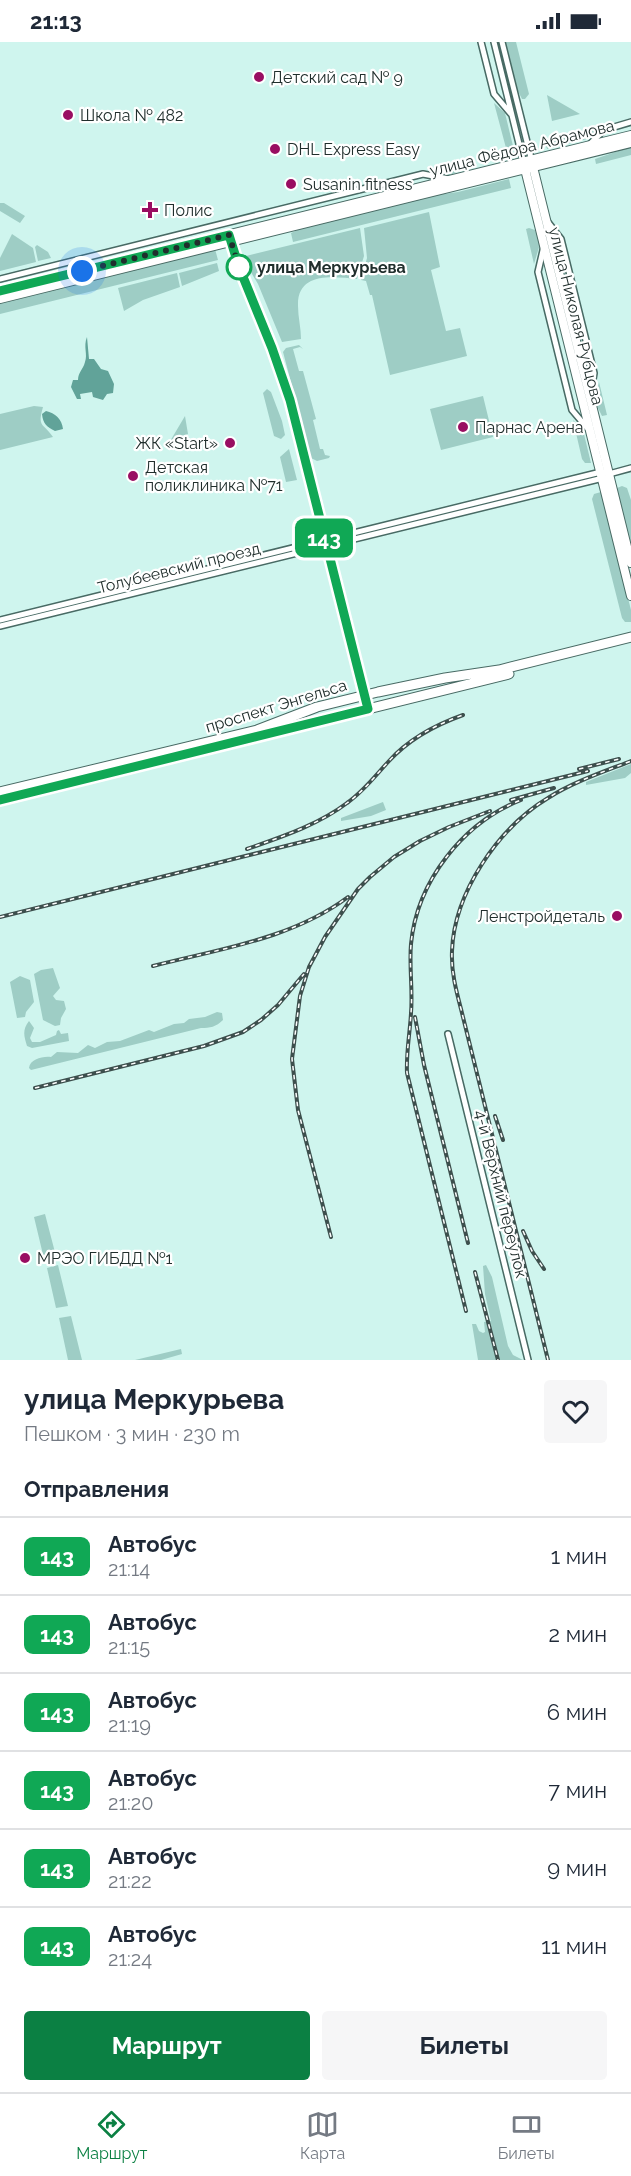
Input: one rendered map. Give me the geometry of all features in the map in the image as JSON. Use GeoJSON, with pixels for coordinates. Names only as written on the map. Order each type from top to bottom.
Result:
{"type":"FeatureCollection","features":[{"type":"Feature","properties":{"kind":"main road","name":"проспект Энгельса"},"geometry":{"type":"LineString","coordinates":[[0,792],[256,730],[317,707],[364,695],[445,678],[499,670],[631,637]]}},
{"type":"Feature","properties":{"kind":"main road","name":"проспект Энгельса"},"geometry":{"type":"LineString","coordinates":[[0,800],[631,643]]}},
{"type":"Feature","properties":{"kind":"street"},"geometry":{"type":"LineString","coordinates":[[482,42],[494,94],[512,115]]}},
{"type":"Feature","properties":{"kind":"street","name":"улица Николая Рубцова"},"geometry":{"type":"LineString","coordinates":[[494,42],[512,115],[546,220],[590,399],[631,596]]}},
{"type":"Feature","properties":{"kind":"street","name":"улица Николая Рубцова"},"geometry":{"type":"LineString","coordinates":[[502,42],[527,159]]}},
{"type":"Feature","properties":{"kind":"street"},"geometry":{"type":"LineString","coordinates":[[590,144],[609,128],[631,122]]}},
{"type":"Feature","properties":{"kind":"street","name":"улица Фёдора Абрамова"},"geometry":{"type":"LineString","coordinates":[[0,299],[527,159],[590,144],[631,142]]}},
{"type":"Feature","properties":{"kind":"street","name":"улица Фёдора Абрамова"},"geometry":{"type":"LineString","coordinates":[[0,291],[530,169],[631,142]]}},
{"type":"Feature","properties":{"kind":"street","name":"улица Николая Рубцова"},"geometry":{"type":"LineString","coordinates":[[530,169],[544,245],[591,433],[631,563]]}},
{"type":"Feature","properties":{"kind":"street"},"geometry":{"type":"LineString","coordinates":[[0,279],[423,174],[450,180]]}},
{"type":"Feature","properties":{"kind":"street"},"geometry":{"type":"LineString","coordinates":[[230,238],[290,400],[368,709]]}},
{"type":"Feature","properties":{"kind":"street"},"geometry":{"type":"LineString","coordinates":[[544,245],[538,272],[566,387],[574,413],[591,433]]}},
{"type":"Feature","properties":{"kind":"street","name":"Толубеевский проезд"},"geometry":{"type":"LineString","coordinates":[[0,620],[631,468]]}},
{"type":"Feature","properties":{"kind":"street","name":"Толубеевский проезд"},"geometry":{"type":"LineString","coordinates":[[0,626],[326,543]]}},
{"type":"Feature","properties":{"kind":"street","name":"4-й Верхний переулок"},"geometry":{"type":"LineString","coordinates":[[448,1034],[528,1360]]}},
{"type":"Feature","properties":{"kind":"shaded area"},"geometry":{"type":"Polygon","coordinates":[[[505,42],[516,42],[529,94],[525,99],[522,99],[517,89],[505,42]]]}},
{"type":"Feature","properties":{"kind":"shaded area"},"geometry":{"type":"Polygon","coordinates":[[[547,95],[580,114],[552,121],[547,95]]]}},
{"type":"Feature","properties":{"kind":"shaded area"},"geometry":{"type":"Polygon","coordinates":[[[494,103],[505,113],[513,146],[506,148],[494,103]]]}},
{"type":"Feature","properties":{"kind":"shaded area"},"geometry":{"type":"Polygon","coordinates":[[[600,127],[587,139],[547,149],[544,141],[600,127]]]}},
{"type":"Feature","properties":{"kind":"shaded area"},"geometry":{"type":"Polygon","coordinates":[[[631,148],[631,155],[596,164],[595,159],[631,148]]]}},
{"type":"Feature","properties":{"kind":"shaded area"},"geometry":{"type":"Polygon","coordinates":[[[463,161],[465,169],[450,175],[429,170],[463,161]]]}},
{"type":"Feature","properties":{"kind":"shaded area"},"geometry":{"type":"Polygon","coordinates":[[[509,179],[511,188],[293,242],[291,233],[302,228],[429,196],[458,192],[509,179]]]}},
{"type":"Feature","properties":{"kind":"shaded area"},"geometry":{"type":"Polygon","coordinates":[[[0,203],[4,203],[25,216],[20,223],[0,211],[0,203]]]}},
{"type":"Feature","properties":{"kind":"shaded area"},"geometry":{"type":"Polygon","coordinates":[[[429,212],[440,267],[431,270],[446,331],[460,328],[467,356],[390,375],[372,295],[370,295],[366,281],[361,280],[367,258],[364,228],[429,212]]]}},
{"type":"Feature","properties":{"kind":"shaded area"},"geometry":{"type":"Polygon","coordinates":[[[360,228],[364,256],[357,279],[328,277],[310,282],[304,287],[299,295],[298,306],[301,339],[282,342],[258,284],[242,257],[360,228]]]}},
{"type":"Feature","properties":{"kind":"shaded area"},"geometry":{"type":"Polygon","coordinates":[[[526,229],[535,230],[540,244],[534,264],[526,229]]]}},
{"type":"Feature","properties":{"kind":"shaded area"},"geometry":{"type":"Polygon","coordinates":[[[554,233],[559,241],[592,375],[590,382],[554,233]]]}},
{"type":"Feature","properties":{"kind":"shaded area"},"geometry":{"type":"Polygon","coordinates":[[[12,234],[33,248],[36,262],[0,271],[0,258],[12,234]]]}},
{"type":"Feature","properties":{"kind":"shaded area"},"geometry":{"type":"Polygon","coordinates":[[[37,245],[48,252],[51,258],[38,261],[35,247],[37,245]]]}},
{"type":"Feature","properties":{"kind":"shaded area"},"geometry":{"type":"Polygon","coordinates":[[[215,249],[218,260],[0,314],[0,302],[215,249]]]}},
{"type":"Feature","properties":{"kind":"shaded area"},"geometry":{"type":"Polygon","coordinates":[[[217,263],[219,271],[182,286],[179,273],[217,263]]]}},
{"type":"Feature","properties":{"kind":"shaded area"},"geometry":{"type":"Polygon","coordinates":[[[177,273],[180,287],[143,300],[124,311],[118,288],[177,273]]]}},
{"type":"Feature","properties":{"kind":"shaded area"},"geometry":{"type":"Polygon","coordinates":[[[87,337],[89,359],[94,359],[101,369],[108,371],[114,384],[113,393],[107,394],[103,400],[93,397],[92,392],[80,394],[81,399],[77,399],[71,387],[73,380],[78,380],[86,359],[87,337]]]}},
{"type":"Feature","properties":{"kind":"shaded area"},"geometry":{"type":"Polygon","coordinates":[[[299,345],[303,349],[300,347],[293,349],[299,371],[303,371],[316,419],[313,420],[320,449],[323,449],[325,455],[330,456],[317,461],[311,458],[283,352],[286,348],[299,345]]]}},
{"type":"Feature","properties":{"kind":"shaded area"},"geometry":{"type":"Polygon","coordinates":[[[599,382],[607,415],[602,416],[595,402],[599,382]]]}},
{"type":"Feature","properties":{"kind":"shaded area"},"geometry":{"type":"Polygon","coordinates":[[[267,389],[271,392],[282,421],[285,435],[281,439],[274,436],[263,393],[267,389]]]}},
{"type":"Feature","properties":{"kind":"shaded area","name":"Парнас Арена"},"geometry":{"type":"Polygon","coordinates":[[[483,396],[493,437],[441,450],[430,409],[483,396]]]}},
{"type":"Feature","properties":{"kind":"shaded area"},"geometry":{"type":"Polygon","coordinates":[[[34,406],[43,407],[41,422],[53,437],[0,450],[0,414],[34,406]]]}},
{"type":"Feature","properties":{"kind":"shaded area"},"geometry":{"type":"Polygon","coordinates":[[[46,411],[57,417],[63,429],[55,431],[46,425],[42,414],[46,411]]]}},
{"type":"Feature","properties":{"kind":"shaded area"},"geometry":{"type":"Polygon","coordinates":[[[185,416],[188,434],[180,437],[175,445],[169,443],[185,416]]]}},
{"type":"Feature","properties":{"kind":"shaded area"},"geometry":{"type":"Polygon","coordinates":[[[573,420],[583,430],[591,463],[585,463],[582,459],[573,420]]]}},
{"type":"Feature","properties":{"kind":"shaded area"},"geometry":{"type":"Polygon","coordinates":[[[289,449],[297,480],[286,482],[280,457],[289,449]]]}},
{"type":"Feature","properties":{"kind":"shaded area"},"geometry":{"type":"Polygon","coordinates":[[[622,486],[627,488],[631,500],[631,545],[617,488],[622,486]]]}},
{"type":"Feature","properties":{"kind":"shaded area"},"geometry":{"type":"Polygon","coordinates":[[[601,492],[631,610],[631,622],[625,622],[622,618],[592,499],[594,494],[601,492]]]}},
{"type":"Feature","properties":{"kind":"shaded area"},"geometry":{"type":"Polygon","coordinates":[[[631,764],[631,773],[625,778],[586,785],[586,782],[631,764]]]}},
{"type":"Feature","properties":{"kind":"shaded area"},"geometry":{"type":"Polygon","coordinates":[[[383,802],[386,810],[371,816],[341,821],[341,818],[383,802]]]}},
{"type":"Feature","properties":{"kind":"shaded area"},"geometry":{"type":"Polygon","coordinates":[[[53,968],[60,988],[53,996],[56,1000],[64,1001],[66,1009],[60,1025],[55,1026],[43,1020],[34,974],[53,968]]]}},
{"type":"Feature","properties":{"kind":"shaded area"},"geometry":{"type":"Polygon","coordinates":[[[20,976],[30,980],[34,1002],[25,1017],[17,1018],[10,982],[20,976]]]}},
{"type":"Feature","properties":{"kind":"shaded area"},"geometry":{"type":"Polygon","coordinates":[[[217,1012],[222,1013],[223,1020],[213,1027],[31,1070],[29,1068],[34,1060],[51,1057],[57,1052],[78,1053],[88,1045],[95,1048],[107,1042],[120,1041],[149,1030],[154,1032],[174,1024],[184,1023],[189,1019],[205,1017],[217,1012]]]}},
{"type":"Feature","properties":{"kind":"shaded area"},"geometry":{"type":"Polygon","coordinates":[[[29,1021],[34,1028],[30,1038],[32,1042],[40,1042],[56,1035],[59,1030],[61,1034],[68,1033],[69,1041],[32,1048],[27,1046],[24,1033],[29,1021]]]}},
{"type":"Feature","properties":{"kind":"shaded area"},"geometry":{"type":"Polygon","coordinates":[[[45,1214],[57,1260],[45,1263],[34,1217],[45,1214]]]}},
{"type":"Feature","properties":{"kind":"shaded area"},"geometry":{"type":"Polygon","coordinates":[[[58,1265],[68,1306],[56,1308],[47,1268],[58,1265]]]}},
{"type":"Feature","properties":{"kind":"shaded area"},"geometry":{"type":"Polygon","coordinates":[[[486,1265],[492,1277],[508,1346],[513,1355],[523,1360],[478,1360],[472,1324],[476,1324],[479,1331],[483,1333],[485,1332],[484,1322],[491,1321],[485,1294],[483,1266],[486,1265]]]}},
{"type":"Feature","properties":{"kind":"shaded area"},"geometry":{"type":"Polygon","coordinates":[[[71,1316],[82,1360],[68,1360],[59,1318],[71,1316]]]}},
{"type":"Feature","properties":{"kind":"shaded area"},"geometry":{"type":"Polygon","coordinates":[[[181,1349],[182,1354],[161,1360],[135,1360],[181,1349]]]}},
{"type":"Feature","properties":{"kind":"railway"},"geometry":{"type":"LineString","coordinates":[[247,849],[299,830],[336,811],[359,793],[389,761],[414,739],[442,723],[463,715]]}},
{"type":"Feature","properties":{"kind":"railway"},"geometry":{"type":"LineString","coordinates":[[579,769],[619,759]]}},
{"type":"Feature","properties":{"kind":"railway"},"geometry":{"type":"LineString","coordinates":[[548,1360],[456,988],[452,958],[455,929],[470,885],[496,844],[512,826],[558,792],[631,761]]}},
{"type":"Feature","properties":{"kind":"railway"},"geometry":{"type":"LineString","coordinates":[[0,917],[588,771]]}},
{"type":"Feature","properties":{"kind":"railway"},"geometry":{"type":"LineString","coordinates":[[511,800],[554,788]]}},
{"type":"Feature","properties":{"kind":"railway"},"geometry":{"type":"LineString","coordinates":[[466,1311],[407,1073],[411,1004],[411,944],[415,921],[423,898],[446,857],[480,823],[521,800]]}},
{"type":"Feature","properties":{"kind":"railway"},"geometry":{"type":"LineString","coordinates":[[331,1237],[298,1110],[292,1059],[300,996],[309,967],[325,937],[358,889],[370,877],[394,857],[420,841],[490,811]]}},
{"type":"Feature","properties":{"kind":"railway"},"geometry":{"type":"LineString","coordinates":[[153,966],[229,948],[279,933],[303,923],[348,897]]}},
{"type":"Feature","properties":{"kind":"railway"},"geometry":{"type":"LineString","coordinates":[[35,1088],[204,1046],[243,1032],[278,1005],[304,974]]}},
{"type":"Feature","properties":{"kind":"railway"},"geometry":{"type":"LineString","coordinates":[[415,1017],[424,1065],[468,1243]]}},
{"type":"Feature","properties":{"kind":"railway"},"geometry":{"type":"LineString","coordinates":[[495,1116],[503,1140]]}},
{"type":"Feature","properties":{"kind":"railway"},"geometry":{"type":"LineString","coordinates":[[523,1231],[544,1269]]}},
{"type":"Feature","properties":{"kind":"railway"},"geometry":{"type":"LineString","coordinates":[[475,1272],[498,1360]]}},
{"type":"Feature","properties":{"kind":"bus line","name":"143"},"geometry":{"type":"LineString","coordinates":[[0,291],[229,235],[290,400],[368,709],[0,800]]}},
{"type":"Feature","properties":{"kind":"place","name":"Детский сад № 9"},"geometry":{"type":"Point","coordinates":[259,77]}},
{"type":"Feature","properties":{"kind":"place","name":"Школа № 482"},"geometry":{"type":"Point","coordinates":[68,115]}},
{"type":"Feature","properties":{"kind":"place","name":"DHL Express Easy"},"geometry":{"type":"Point","coordinates":[275,149]}},
{"type":"Feature","properties":{"kind":"place","name":"Susanin fitness"},"geometry":{"type":"Point","coordinates":[291,184]}},
{"type":"Feature","properties":{"kind":"place","name":"Полис"},"geometry":{"type":"Point","coordinates":[150,210]}},
{"type":"Feature","properties":{"kind":"place","name":"улица Меркурьева"},"geometry":{"type":"Point","coordinates":[239,267]}},
{"type":"Feature","properties":{"kind":"place","name":"Парнас Арена"},"geometry":{"type":"Point","coordinates":[463,427]}},
{"type":"Feature","properties":{"kind":"place","name":"ЖК «Start»"},"geometry":{"type":"Point","coordinates":[230,443]}},
{"type":"Feature","properties":{"kind":"place","name":"Детская поликлиника №71"},"geometry":{"type":"Point","coordinates":[133,476]}},
{"type":"Feature","properties":{"kind":"place","name":"Ленстройдеталь"},"geometry":{"type":"Point","coordinates":[617,916]}},
{"type":"Feature","properties":{"kind":"place","name":"МРЭО ГИБДД №1"},"geometry":{"type":"Point","coordinates":[25,1258]}},
{"type":"Feature","properties":{"kind":"route"},"geometry":{"type":"LineString","coordinates":[[82,271],[229,235],[239,267]]}}]}
